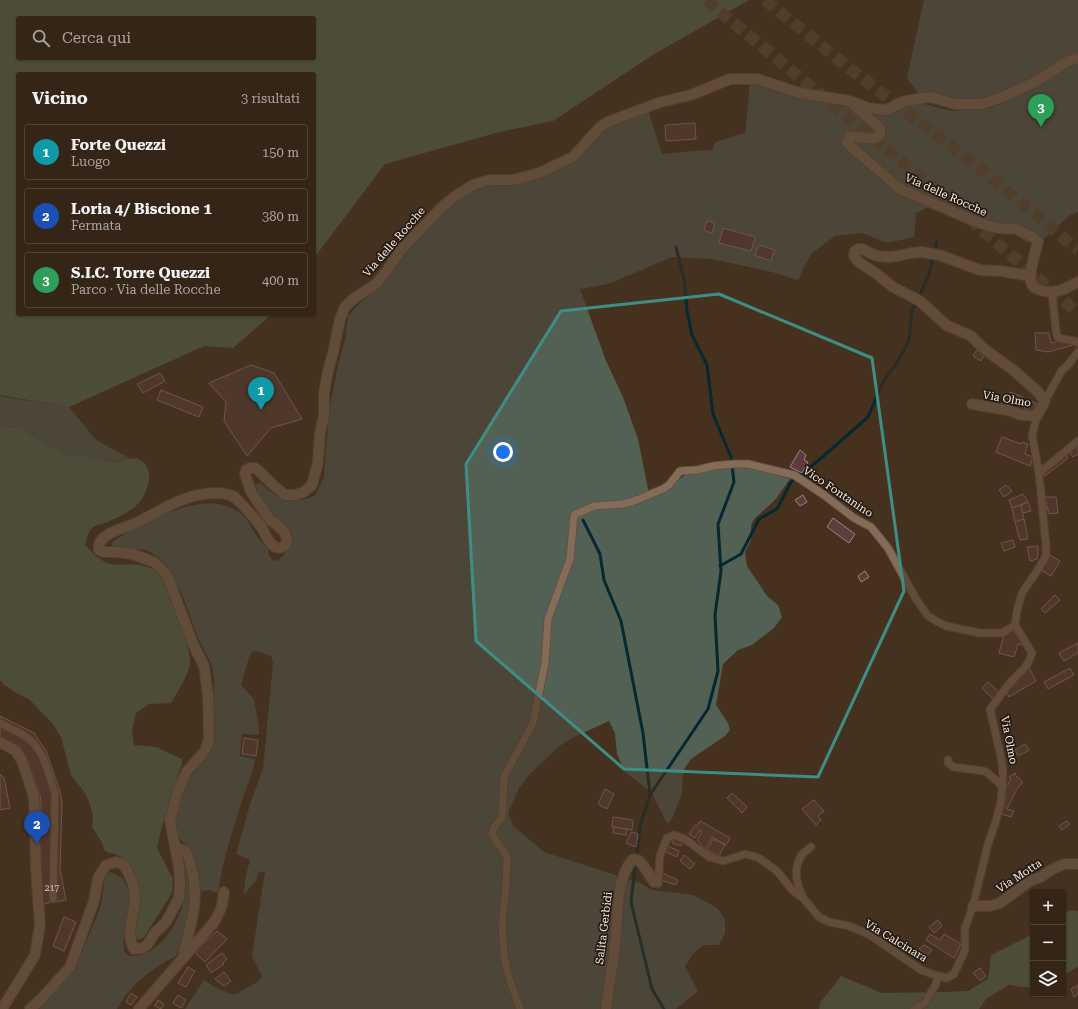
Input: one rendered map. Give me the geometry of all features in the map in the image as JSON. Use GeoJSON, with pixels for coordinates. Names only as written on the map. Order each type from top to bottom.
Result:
{"type":"FeatureCollection","features":[{"type":"Feature","properties":{"kind":"street","name":"Via delle Rocche"},"geometry":{"type":"LineString","coordinates":[[175,848],[170,820],[178,790],[187,772],[205,751],[209,739],[208,695],[204,666],[193,644],[173,587],[164,571],[154,562],[132,554],[104,552],[99,550],[99,544],[113,531],[139,522],[175,502],[205,494],[220,493],[231,496],[237,500],[256,520],[269,542],[279,548],[285,546],[287,542],[285,533],[270,520],[251,492],[245,474],[246,470],[255,468],[285,495],[295,495],[304,492],[312,484],[317,468],[320,433],[324,415],[324,393],[339,324],[345,307],[353,299],[376,284],[401,250],[443,206],[473,185],[489,180],[513,180],[539,173],[573,157],[600,127],[610,121],[661,102],[691,95],[730,79],[757,79],[800,93],[850,101],[868,108],[886,110],[905,101],[930,97],[955,104],[982,104],[1005,96],[1035,82],[1070,60],[1078,58]]}},
{"type":"Feature","properties":{"kind":"street","name":"Via delle Rocche"},"geometry":{"type":"LineString","coordinates":[[850,101],[880,128],[880,134],[878,137],[868,139],[852,136],[849,137],[847,142],[848,144],[900,189],[979,224],[997,228],[1016,229],[1033,236],[1038,242],[1031,276]]}},
{"type":"Feature","properties":{"kind":"street"},"geometry":{"type":"LineString","coordinates":[[1045,401],[1036,390],[1012,369],[984,349],[971,336],[946,325],[920,301],[893,287],[856,260],[854,255],[855,251],[862,249],[877,256],[888,257],[922,252],[939,255],[980,270],[1000,271],[1031,276],[1034,288],[1052,293],[1078,282]]}},
{"type":"Feature","properties":{"kind":"street"},"geometry":{"type":"LineString","coordinates":[[1052,293],[1058,338],[1075,341],[1078,344]]}},
{"type":"Feature","properties":{"kind":"street","name":"Via Olmo"},"geometry":{"type":"LineString","coordinates":[[938,976],[947,978],[954,974],[965,950],[965,928],[973,906],[988,844],[1001,801],[1002,762],[990,709],[1011,682],[1024,671],[1032,653],[1015,625],[1022,593],[1046,556],[1039,472],[1032,435],[1037,416],[1062,370],[1078,352]]}},
{"type":"Feature","properties":{"kind":"street","name":"Via Olmo"},"geometry":{"type":"LineString","coordinates":[[972,404],[1007,410],[1021,415],[1037,416]]}},
{"type":"Feature","properties":{"kind":"street"},"geometry":{"type":"LineString","coordinates":[[1039,472],[1078,441]]}},
{"type":"Feature","properties":{"kind":"street","name":"Vico Fontanino"},"geometry":{"type":"LineString","coordinates":[[520,1009],[504,955],[502,925],[507,857],[492,834],[494,827],[502,818],[504,778],[533,723],[546,663],[548,619],[570,559],[574,515],[594,506],[634,502],[663,490],[680,471],[697,470],[713,466],[748,464],[794,475],[824,495],[854,518],[871,527],[888,548],[916,599],[928,616],[946,626],[980,633],[1002,633],[1015,625]]}},
{"type":"Feature","properties":{"kind":"street"},"geometry":{"type":"LineString","coordinates":[[0,724],[26,737],[37,747],[44,760],[52,784],[55,794],[53,899]]}},
{"type":"Feature","properties":{"kind":"street"},"geometry":{"type":"LineString","coordinates":[[0,742],[16,751],[22,761],[34,797],[36,870],[40,925],[35,955],[2,1009]]}},
{"type":"Feature","properties":{"kind":"street"},"geometry":{"type":"LineString","coordinates":[[948,760],[948,763],[953,767],[984,771],[1002,786]]}},
{"type":"Feature","properties":{"kind":"street","name":"Via Calcinara"},"geometry":{"type":"LineString","coordinates":[[654,882],[658,884],[660,856],[667,838],[674,835],[685,839],[709,857],[723,861],[746,854],[759,858],[777,871],[792,890],[804,899],[819,917],[830,922],[849,926],[870,935],[921,970],[938,976]]}},
{"type":"Feature","properties":{"kind":"street"},"geometry":{"type":"LineString","coordinates":[[804,899],[797,884],[796,870],[801,856],[811,847]]}},
{"type":"Feature","properties":{"kind":"street"},"geometry":{"type":"LineString","coordinates":[[30,1009],[70,967],[94,902],[98,878],[106,865],[116,862],[124,865],[127,870],[133,885],[135,898],[130,932],[130,943],[134,949],[142,948],[147,945],[154,934],[166,922],[179,898],[179,866],[175,848],[186,851],[196,887],[195,909],[184,952],[185,955]]}},
{"type":"Feature","properties":{"kind":"street","name":"Salita Gerbidi"},"geometry":{"type":"LineString","coordinates":[[606,1009],[616,936],[618,902],[624,877],[630,863],[637,861],[654,882]]}},
{"type":"Feature","properties":{"kind":"street","name":"Via Motta"},"geometry":{"type":"LineString","coordinates":[[973,906],[990,906],[1000,903],[1030,881],[1041,877],[1051,870],[1064,864],[1078,864]]}},
{"type":"Feature","properties":{"kind":"street"},"geometry":{"type":"LineString","coordinates":[[139,1009],[215,921],[222,906],[224,892]]}},
{"type":"Feature","properties":{"kind":"street"},"geometry":{"type":"LineString","coordinates":[[914,1009],[925,1003],[936,984],[938,976]]}},
{"type":"Feature","properties":{"kind":"highlighted area"},"geometry":{"type":"Polygon","coordinates":[[[719,294],[872,358],[904,591],[818,777],[624,769],[476,641],[466,464],[561,311],[719,294]]]}},
{"type":"Feature","properties":{"kind":"green space"},"geometry":{"type":"Polygon","coordinates":[[[0,0],[749,0],[651,56],[553,121],[499,132],[385,164],[316,255],[316,72],[16,72],[16,316],[270,316],[233,348],[204,346],[69,407],[0,395],[0,0]]]}},
{"type":"Feature","properties":{"kind":"green space"},"geometry":{"type":"Polygon","coordinates":[[[924,0],[1078,0],[1078,212],[1070,215],[1037,245],[1024,241],[1020,236],[978,228],[929,207],[916,213],[914,237],[887,243],[862,233],[835,236],[812,253],[798,280],[772,272],[712,259],[672,257],[608,284],[580,289],[606,361],[623,397],[638,439],[650,499],[660,495],[686,474],[729,467],[749,467],[790,479],[775,500],[754,519],[751,526],[751,540],[745,552],[747,566],[767,596],[778,605],[782,617],[774,628],[752,645],[738,650],[723,664],[716,705],[728,723],[730,730],[725,736],[691,759],[683,771],[682,793],[672,819],[667,824],[652,793],[625,772],[617,754],[615,733],[609,721],[570,739],[558,747],[528,776],[519,788],[508,813],[513,826],[544,852],[640,883],[652,890],[693,895],[717,908],[725,919],[725,933],[719,945],[703,945],[692,955],[685,967],[698,991],[676,1009],[185,1009],[204,980],[216,988],[234,995],[258,982],[262,976],[252,956],[265,872],[259,872],[256,880],[244,895],[245,879],[250,860],[236,854],[251,801],[263,769],[273,663],[271,656],[261,652],[253,651],[249,657],[241,685],[254,699],[259,735],[242,734],[240,756],[255,759],[254,764],[228,846],[218,893],[209,890],[201,891],[199,873],[195,860],[188,848],[176,834],[176,815],[183,792],[191,777],[211,749],[214,738],[214,679],[212,665],[198,638],[182,594],[170,571],[160,558],[147,550],[112,547],[113,541],[158,517],[175,510],[193,505],[210,503],[226,506],[243,515],[256,535],[268,549],[269,556],[274,561],[279,560],[291,546],[292,533],[263,504],[255,484],[261,483],[273,494],[285,500],[292,501],[315,496],[324,477],[329,411],[346,335],[348,316],[360,303],[382,284],[412,243],[459,198],[476,188],[525,182],[541,175],[612,125],[648,110],[662,154],[712,150],[715,142],[745,133],[750,83],[778,92],[836,103],[875,114],[889,112],[907,103],[924,104],[951,111],[993,108],[990,104],[922,98],[907,78],[924,0]]]}},
{"type":"Feature","properties":{"kind":"green space"},"geometry":{"type":"Polygon","coordinates":[[[0,396],[69,407],[96,440],[131,459],[112,462],[85,457],[73,458],[65,456],[18,428],[0,427],[0,396]]]}},
{"type":"Feature","properties":{"kind":"green space"},"geometry":{"type":"Polygon","coordinates":[[[0,427],[18,428],[25,431],[65,456],[87,457],[114,462],[138,459],[145,464],[148,470],[149,479],[147,488],[139,503],[125,514],[93,527],[89,532],[85,544],[96,556],[108,563],[141,565],[153,569],[160,575],[174,605],[184,633],[190,657],[190,664],[187,674],[171,703],[149,704],[136,713],[132,731],[134,745],[156,747],[182,759],[182,765],[177,777],[172,803],[162,826],[157,848],[173,879],[172,893],[144,937],[139,940],[135,936],[139,895],[135,875],[130,866],[120,857],[105,851],[101,841],[92,827],[93,815],[90,804],[85,793],[71,775],[61,737],[52,723],[29,699],[4,685],[0,680],[0,427]]]}},
{"type":"Feature","properties":{"kind":"green space"},"geometry":{"type":"Polygon","coordinates":[[[182,854],[185,855],[192,881],[191,908],[186,932],[176,956],[158,966],[142,978],[128,992],[117,1009],[36,1009],[74,971],[101,906],[105,875],[111,872],[123,879],[129,894],[130,903],[124,939],[124,951],[129,956],[142,955],[163,941],[178,918],[186,891],[186,879],[182,854]]]}},
{"type":"Feature","properties":{"kind":"green space"},"geometry":{"type":"Polygon","coordinates":[[[1072,910],[1078,911],[1078,967],[1066,973],[1066,925],[1066,912],[1072,910]]]}},
{"type":"Feature","properties":{"kind":"green space"},"geometry":{"type":"Polygon","coordinates":[[[1030,934],[1030,988],[1009,985],[987,998],[979,1009],[819,1009],[820,1003],[841,976],[882,993],[968,991],[988,979],[991,955],[1030,934]]]}},
{"type":"Feature","properties":{"kind":"building"},"geometry":{"type":"Polygon","coordinates":[[[695,123],[696,139],[666,141],[665,125],[695,123]]]}},
{"type":"Feature","properties":{"kind":"building"},"geometry":{"type":"Polygon","coordinates":[[[707,221],[715,223],[712,233],[704,230],[707,221]]]}},
{"type":"Feature","properties":{"kind":"building"},"geometry":{"type":"Polygon","coordinates":[[[723,228],[755,237],[751,251],[719,243],[723,228]]]}},
{"type":"Feature","properties":{"kind":"building"},"geometry":{"type":"Polygon","coordinates":[[[759,245],[774,250],[771,261],[755,255],[759,245]]]}},
{"type":"Feature","properties":{"kind":"building"},"geometry":{"type":"Polygon","coordinates":[[[1035,333],[1049,333],[1051,343],[1062,340],[1071,340],[1073,345],[1048,352],[1036,350],[1035,333]]]}},
{"type":"Feature","properties":{"kind":"building"},"geometry":{"type":"Polygon","coordinates":[[[978,348],[986,352],[981,361],[973,356],[978,348]]]}},
{"type":"Feature","properties":{"kind":"building"},"geometry":{"type":"Polygon","coordinates":[[[251,365],[274,373],[302,419],[271,428],[247,456],[224,421],[226,402],[209,383],[251,365]]]}},
{"type":"Feature","properties":{"kind":"building"},"geometry":{"type":"Polygon","coordinates":[[[160,373],[165,381],[143,393],[137,384],[160,373]]]}},
{"type":"Feature","properties":{"kind":"building"},"geometry":{"type":"Polygon","coordinates":[[[161,390],[203,407],[199,417],[157,400],[161,390]]]}},
{"type":"Feature","properties":{"kind":"building"},"geometry":{"type":"Polygon","coordinates":[[[1010,392],[1023,397],[1020,405],[1007,401],[1010,392]]]}},
{"type":"Feature","properties":{"kind":"building"},"geometry":{"type":"Polygon","coordinates":[[[1027,400],[1036,403],[1033,412],[1024,409],[1027,400]]]}},
{"type":"Feature","properties":{"kind":"building"},"geometry":{"type":"Polygon","coordinates":[[[1002,437],[1021,444],[1022,442],[1028,444],[1025,454],[1033,457],[1030,466],[996,452],[1002,437]]]}},
{"type":"Feature","properties":{"kind":"building"},"geometry":{"type":"Polygon","coordinates":[[[1078,445],[1078,454],[1073,457],[1069,452],[1078,445]]]}},
{"type":"Feature","properties":{"kind":"building"},"geometry":{"type":"Polygon","coordinates":[[[800,450],[806,455],[804,460],[808,462],[802,473],[790,467],[800,450]]]}},
{"type":"Feature","properties":{"kind":"building"},"geometry":{"type":"Polygon","coordinates":[[[1064,453],[1068,458],[1045,476],[1041,471],[1064,453]]]}},
{"type":"Feature","properties":{"kind":"building"},"geometry":{"type":"Polygon","coordinates":[[[1006,485],[1012,491],[1004,497],[999,490],[1006,485]]]}},
{"type":"Feature","properties":{"kind":"building"},"geometry":{"type":"Polygon","coordinates":[[[1023,494],[1028,502],[1012,508],[1009,500],[1023,494]]]}},
{"type":"Feature","properties":{"kind":"building"},"geometry":{"type":"Polygon","coordinates":[[[803,495],[807,502],[800,506],[795,500],[803,495]]]}},
{"type":"Feature","properties":{"kind":"building"},"geometry":{"type":"Polygon","coordinates":[[[1045,497],[1056,497],[1058,513],[1049,514],[1045,497]]]}},
{"type":"Feature","properties":{"kind":"building"},"geometry":{"type":"Polygon","coordinates":[[[1028,502],[1031,511],[1023,513],[1021,505],[1028,502]]]}},
{"type":"Feature","properties":{"kind":"building"},"geometry":{"type":"Polygon","coordinates":[[[1021,505],[1024,519],[1015,522],[1012,508],[1021,505]]]}},
{"type":"Feature","properties":{"kind":"building"},"geometry":{"type":"Polygon","coordinates":[[[833,518],[855,534],[849,543],[827,527],[833,518]]]}},
{"type":"Feature","properties":{"kind":"building"},"geometry":{"type":"Polygon","coordinates":[[[1024,519],[1028,539],[1020,540],[1015,522],[1024,519]]]}},
{"type":"Feature","properties":{"kind":"building"},"geometry":{"type":"Polygon","coordinates":[[[1013,540],[1015,547],[1004,551],[1001,543],[1013,540]]]}},
{"type":"Feature","properties":{"kind":"building"},"geometry":{"type":"Polygon","coordinates":[[[1038,546],[1037,559],[1030,561],[1027,547],[1038,546]]]}},
{"type":"Feature","properties":{"kind":"building"},"geometry":{"type":"Polygon","coordinates":[[[1050,555],[1060,561],[1051,576],[1041,570],[1050,555]]]}},
{"type":"Feature","properties":{"kind":"building"},"geometry":{"type":"Polygon","coordinates":[[[865,571],[869,577],[861,582],[858,576],[865,571]]]}},
{"type":"Feature","properties":{"kind":"building"},"geometry":{"type":"Polygon","coordinates":[[[1055,595],[1060,600],[1045,613],[1041,609],[1055,595]]]}},
{"type":"Feature","properties":{"kind":"building"},"geometry":{"type":"Polygon","coordinates":[[[1015,629],[1024,645],[1018,644],[1014,657],[999,653],[1004,635],[1015,629]]]}},
{"type":"Feature","properties":{"kind":"building"},"geometry":{"type":"Polygon","coordinates":[[[1078,643],[1078,653],[1064,661],[1059,653],[1078,643]]]}},
{"type":"Feature","properties":{"kind":"building"},"geometry":{"type":"Polygon","coordinates":[[[1029,668],[1036,681],[1009,697],[1006,690],[1029,668]]]}},
{"type":"Feature","properties":{"kind":"building"},"geometry":{"type":"Polygon","coordinates":[[[1070,668],[1074,675],[1048,689],[1044,682],[1070,668]]]}},
{"type":"Feature","properties":{"kind":"building"},"geometry":{"type":"Polygon","coordinates":[[[988,682],[999,692],[993,699],[982,688],[988,682]]]}},
{"type":"Feature","properties":{"kind":"building"},"geometry":{"type":"Polygon","coordinates":[[[0,716],[34,733],[46,751],[60,791],[62,803],[60,870],[66,900],[42,904],[39,872],[40,796],[27,759],[20,749],[0,739],[0,716]]]}},
{"type":"Feature","properties":{"kind":"building"},"geometry":{"type":"Polygon","coordinates":[[[244,738],[258,740],[256,756],[242,754],[244,738]]]}},
{"type":"Feature","properties":{"kind":"building"},"geometry":{"type":"Polygon","coordinates":[[[1025,744],[1029,750],[1018,756],[1015,750],[1025,744]]]}},
{"type":"Feature","properties":{"kind":"building"},"geometry":{"type":"Polygon","coordinates":[[[1015,773],[1016,776],[1023,782],[1017,789],[1007,809],[1014,811],[1011,817],[998,813],[1005,787],[1011,780],[1009,777],[1015,773]]]}},
{"type":"Feature","properties":{"kind":"building"},"geometry":{"type":"Polygon","coordinates":[[[0,774],[4,778],[10,808],[0,810],[0,774]]]}},
{"type":"Feature","properties":{"kind":"building"},"geometry":{"type":"Polygon","coordinates":[[[605,789],[614,794],[607,809],[598,804],[605,789]]]}},
{"type":"Feature","properties":{"kind":"building"},"geometry":{"type":"Polygon","coordinates":[[[732,793],[747,807],[742,813],[727,798],[732,793]]]}},
{"type":"Feature","properties":{"kind":"building"},"geometry":{"type":"Polygon","coordinates":[[[814,800],[824,811],[818,816],[821,820],[816,825],[802,809],[814,800]]]}},
{"type":"Feature","properties":{"kind":"building"},"geometry":{"type":"Polygon","coordinates":[[[613,817],[633,820],[632,830],[612,827],[613,817]]]}},
{"type":"Feature","properties":{"kind":"building"},"geometry":{"type":"Polygon","coordinates":[[[700,821],[730,838],[726,845],[712,837],[705,849],[697,840],[702,832],[700,830],[695,838],[689,834],[695,825],[697,826],[700,821]]]}},
{"type":"Feature","properties":{"kind":"building"},"geometry":{"type":"Polygon","coordinates":[[[1067,821],[1070,824],[1062,830],[1059,826],[1067,821]]]}},
{"type":"Feature","properties":{"kind":"building"},"geometry":{"type":"Polygon","coordinates":[[[614,827],[627,829],[626,835],[613,833],[614,827]]]}},
{"type":"Feature","properties":{"kind":"building"},"geometry":{"type":"Polygon","coordinates":[[[631,832],[638,834],[636,847],[626,843],[631,832]]]}},
{"type":"Feature","properties":{"kind":"building"},"geometry":{"type":"Polygon","coordinates":[[[675,838],[683,841],[681,846],[672,843],[675,838]]]}},
{"type":"Feature","properties":{"kind":"building"},"geometry":{"type":"Polygon","coordinates":[[[713,839],[725,845],[719,856],[707,850],[713,839]]]}},
{"type":"Feature","properties":{"kind":"building"},"geometry":{"type":"Polygon","coordinates":[[[668,846],[679,851],[677,857],[666,852],[668,846]]]}},
{"type":"Feature","properties":{"kind":"building"},"geometry":{"type":"Polygon","coordinates":[[[684,855],[695,864],[690,869],[680,861],[684,855]]]}},
{"type":"Feature","properties":{"kind":"building"},"geometry":{"type":"Polygon","coordinates":[[[662,873],[678,880],[676,885],[661,880],[662,873]]]}},
{"type":"Feature","properties":{"kind":"building"},"geometry":{"type":"Polygon","coordinates":[[[64,917],[76,922],[64,951],[53,946],[64,917]]]}},
{"type":"Feature","properties":{"kind":"building"},"geometry":{"type":"Polygon","coordinates":[[[938,920],[942,926],[934,933],[929,927],[938,920]]]}},
{"type":"Feature","properties":{"kind":"building"},"geometry":{"type":"Polygon","coordinates":[[[217,931],[227,939],[205,962],[194,952],[217,931]]]}},
{"type":"Feature","properties":{"kind":"building"},"geometry":{"type":"Polygon","coordinates":[[[930,934],[940,940],[944,934],[961,944],[954,958],[926,940],[930,934]]]}},
{"type":"Feature","properties":{"kind":"building"},"geometry":{"type":"Polygon","coordinates":[[[924,945],[932,950],[927,956],[919,949],[924,945]]]}},
{"type":"Feature","properties":{"kind":"building"},"geometry":{"type":"Polygon","coordinates":[[[222,953],[227,959],[223,963],[224,964],[211,973],[206,965],[222,953]]]}},
{"type":"Feature","properties":{"kind":"building"},"geometry":{"type":"Polygon","coordinates":[[[188,967],[195,971],[186,987],[178,983],[188,967]]]}},
{"type":"Feature","properties":{"kind":"building"},"geometry":{"type":"Polygon","coordinates":[[[980,968],[986,976],[980,981],[973,973],[980,968]]]}},
{"type":"Feature","properties":{"kind":"building"},"geometry":{"type":"Polygon","coordinates":[[[224,972],[231,981],[224,986],[215,979],[224,972]]]}},
{"type":"Feature","properties":{"kind":"building"},"geometry":{"type":"Polygon","coordinates":[[[1078,985],[1078,994],[1074,997],[1071,989],[1078,985]]]}},
{"type":"Feature","properties":{"kind":"building"},"geometry":{"type":"Polygon","coordinates":[[[131,993],[137,997],[131,1005],[126,1002],[131,993]]]}},
{"type":"Feature","properties":{"kind":"building"},"geometry":{"type":"Polygon","coordinates":[[[178,995],[186,1000],[181,1008],[173,1003],[178,995]]]}},
{"type":"Feature","properties":{"kind":"building"},"geometry":{"type":"Polygon","coordinates":[[[158,1000],[164,1004],[161,1009],[155,1006],[158,1000]]]}},
{"type":"Feature","properties":{"kind":"waterway"},"geometry":{"type":"LineString","coordinates":[[720,566],[741,554],[759,519],[777,509],[791,482],[819,460],[868,417],[883,382],[898,361],[909,340],[912,311],[928,277],[937,241]]}},
{"type":"Feature","properties":{"kind":"waterway"},"geometry":{"type":"LineString","coordinates":[[650,795],[708,709],[718,671],[715,615],[721,571],[718,524],[734,482],[731,457],[713,414],[707,365],[692,335],[687,311],[684,279],[676,247]]}},
{"type":"Feature","properties":{"kind":"waterway"},"geometry":{"type":"LineString","coordinates":[[583,520],[600,554],[604,580],[621,621],[643,733],[650,795],[640,826],[631,902],[652,989],[664,1009]]}},
{"type":"Feature","properties":{"kind":"tunnel"},"geometry":{"type":"LineString","coordinates":[[706,0],[931,186],[1078,313]]}},
{"type":"Feature","properties":{"kind":"tunnel"},"geometry":{"type":"LineString","coordinates":[[765,0],[844,64],[972,162],[1078,250]]}},
{"type":"Feature","properties":{"kind":"place","name":"S.I.C. Torre Quezzi"},"geometry":{"type":"Point","coordinates":[1041,127]}},
{"type":"Feature","properties":{"kind":"place","name":"Forte Quezzi"},"geometry":{"type":"Point","coordinates":[261,410]}},
{"type":"Feature","properties":{"kind":"place","name":"Loria 4/ Biscione 1"},"geometry":{"type":"Point","coordinates":[37,844]}}]}
